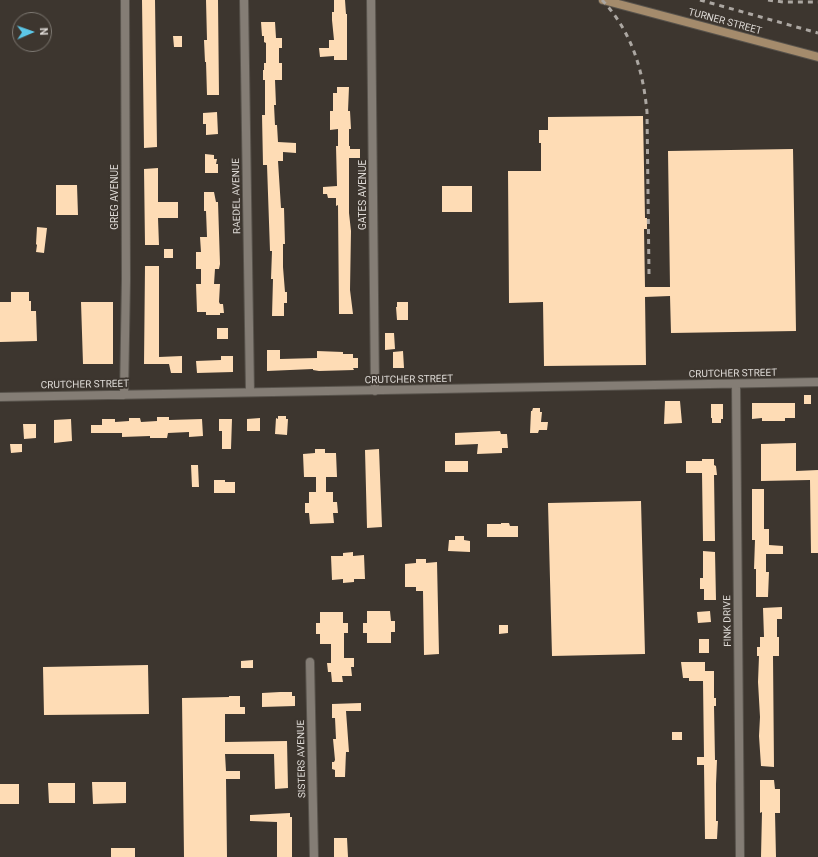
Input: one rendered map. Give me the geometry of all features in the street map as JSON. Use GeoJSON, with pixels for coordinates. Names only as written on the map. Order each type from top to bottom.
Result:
{"type":"FeatureCollection","features":[{"type":"Feature","properties":{"kind":"street","name":"GREG AVENUE"},"geometry":{"type":"LineString","coordinates":[[124,395],[126,279],[125,0]]}},
{"type":"Feature","properties":{"kind":"street","name":"RAEDEL AVENUE"},"geometry":{"type":"LineString","coordinates":[[244,0],[250,392]]}},
{"type":"Feature","properties":{"kind":"street","name":"GATES AVENUE"},"geometry":{"type":"LineString","coordinates":[[371,0],[375,391]]}},
{"type":"Feature","properties":{"kind":"street","name":"TURNER STREET"},"geometry":{"type":"LineString","coordinates":[[603,0],[818,57]]}},
{"type":"Feature","properties":{"kind":"street","name":"CRUTCHER STREET"},"geometry":{"type":"LineString","coordinates":[[0,397],[818,382]]}},
{"type":"Feature","properties":{"kind":"street","name":"FINK DRIVE"},"geometry":{"type":"LineString","coordinates":[[736,384],[740,857]]}},
{"type":"Feature","properties":{"kind":"street","name":"SISTERS AVENUE"},"geometry":{"type":"LineString","coordinates":[[310,662],[314,857]]}},
{"type":"Feature","properties":{"kind":"building"},"geometry":{"type":"Polygon","coordinates":[[[142,0],[155,0],[157,147],[144,148],[142,0]]]}},
{"type":"Feature","properties":{"kind":"building"},"geometry":{"type":"Polygon","coordinates":[[[206,0],[218,0],[219,95],[207,95],[204,40],[207,40],[206,0]]]}},
{"type":"Feature","properties":{"kind":"building"},"geometry":{"type":"Polygon","coordinates":[[[334,0],[345,0],[347,14],[347,60],[334,60],[334,56],[320,57],[319,48],[329,48],[329,40],[334,40],[332,12],[334,12],[334,0]]]}},
{"type":"Feature","properties":{"kind":"building"},"geometry":{"type":"Polygon","coordinates":[[[261,22],[275,22],[276,38],[282,38],[282,48],[279,48],[279,63],[282,63],[282,80],[275,80],[276,105],[274,105],[278,142],[296,143],[296,153],[283,152],[283,161],[278,161],[281,208],[284,208],[285,244],[283,244],[283,267],[285,292],[287,292],[287,303],[284,303],[284,316],[272,316],[273,279],[271,279],[272,251],[270,251],[267,165],[263,165],[262,115],[265,115],[265,80],[263,80],[263,70],[264,63],[266,63],[266,43],[264,42],[264,36],[262,36],[261,22]]]}},
{"type":"Feature","properties":{"kind":"building"},"geometry":{"type":"Polygon","coordinates":[[[173,36],[182,36],[182,47],[174,47],[173,36]]]}},
{"type":"Feature","properties":{"kind":"building"},"geometry":{"type":"Polygon","coordinates":[[[337,87],[349,87],[348,111],[350,111],[351,129],[349,129],[349,146],[350,149],[360,149],[360,158],[349,158],[349,213],[351,231],[350,290],[353,314],[339,314],[338,205],[336,206],[336,198],[328,198],[327,194],[323,194],[323,187],[337,186],[336,146],[338,146],[338,129],[330,130],[330,111],[333,111],[333,93],[337,93],[337,87]]]}},
{"type":"Feature","properties":{"kind":"building"},"geometry":{"type":"Polygon","coordinates":[[[217,112],[218,134],[206,135],[206,124],[203,124],[203,113],[217,112]]]}},
{"type":"Feature","properties":{"kind":"building"},"geometry":{"type":"Polygon","coordinates":[[[643,116],[645,218],[647,218],[647,229],[644,229],[645,287],[670,287],[668,151],[793,149],[796,331],[671,333],[670,296],[645,297],[646,365],[544,366],[543,302],[509,303],[508,171],[541,171],[541,143],[539,143],[539,130],[548,130],[548,117],[643,116]]]}},
{"type":"Feature","properties":{"kind":"building"},"geometry":{"type":"Polygon","coordinates":[[[205,154],[214,155],[214,159],[217,159],[216,164],[218,164],[218,173],[205,173],[205,154]]]}},
{"type":"Feature","properties":{"kind":"building"},"geometry":{"type":"Polygon","coordinates":[[[158,168],[158,202],[178,202],[178,218],[158,218],[159,245],[145,245],[144,169],[158,168]]]}},
{"type":"Feature","properties":{"kind":"building"},"geometry":{"type":"Polygon","coordinates":[[[56,185],[77,185],[78,215],[56,215],[56,185]]]}},
{"type":"Feature","properties":{"kind":"building"},"geometry":{"type":"Polygon","coordinates":[[[442,186],[472,186],[472,212],[442,212],[442,186]]]}},
{"type":"Feature","properties":{"kind":"building"},"geometry":{"type":"Polygon","coordinates":[[[204,192],[214,192],[216,202],[218,202],[220,264],[219,269],[215,269],[214,284],[220,284],[219,302],[220,304],[223,304],[224,313],[220,313],[220,315],[206,315],[206,312],[197,312],[196,284],[201,284],[201,269],[196,269],[196,252],[201,252],[200,237],[207,237],[206,211],[204,211],[204,192]]]}},
{"type":"Feature","properties":{"kind":"building"},"geometry":{"type":"Polygon","coordinates":[[[37,227],[47,228],[44,253],[36,252],[37,227]]]}},
{"type":"Feature","properties":{"kind":"building"},"geometry":{"type":"Polygon","coordinates":[[[164,249],[173,249],[173,258],[164,258],[164,249]]]}},
{"type":"Feature","properties":{"kind":"building"},"geometry":{"type":"Polygon","coordinates":[[[145,266],[159,266],[159,357],[182,356],[182,373],[171,373],[169,364],[144,364],[145,266]]]}},
{"type":"Feature","properties":{"kind":"building"},"geometry":{"type":"Polygon","coordinates":[[[11,292],[29,292],[31,311],[36,311],[37,341],[0,342],[0,302],[11,302],[11,292]]]}},
{"type":"Feature","properties":{"kind":"building"},"geometry":{"type":"Polygon","coordinates":[[[81,302],[113,302],[113,364],[83,364],[81,302]]]}},
{"type":"Feature","properties":{"kind":"building"},"geometry":{"type":"Polygon","coordinates":[[[397,302],[408,302],[408,320],[397,320],[397,302]]]}},
{"type":"Feature","properties":{"kind":"building"},"geometry":{"type":"Polygon","coordinates":[[[217,328],[228,328],[228,339],[217,339],[217,328]]]}},
{"type":"Feature","properties":{"kind":"building"},"geometry":{"type":"Polygon","coordinates":[[[385,333],[394,333],[395,349],[385,350],[385,333]]]}},
{"type":"Feature","properties":{"kind":"building"},"geometry":{"type":"Polygon","coordinates":[[[267,350],[280,350],[280,359],[317,358],[317,351],[343,352],[343,354],[353,354],[353,358],[358,358],[358,368],[353,368],[354,370],[319,371],[313,369],[267,371],[267,350]]]}},
{"type":"Feature","properties":{"kind":"building"},"geometry":{"type":"Polygon","coordinates":[[[403,351],[404,368],[393,368],[393,352],[403,351]]]}},
{"type":"Feature","properties":{"kind":"building"},"geometry":{"type":"Polygon","coordinates":[[[221,356],[233,356],[233,372],[197,373],[196,361],[221,360],[221,356]]]}},
{"type":"Feature","properties":{"kind":"building"},"geometry":{"type":"Polygon","coordinates":[[[804,395],[811,395],[811,404],[804,404],[804,395]]]}},
{"type":"Feature","properties":{"kind":"building"},"geometry":{"type":"Polygon","coordinates":[[[665,401],[680,401],[682,423],[664,424],[665,401]]]}},
{"type":"Feature","properties":{"kind":"building"},"geometry":{"type":"Polygon","coordinates":[[[752,403],[795,403],[795,418],[785,418],[785,421],[762,421],[762,418],[752,419],[752,403]]]}},
{"type":"Feature","properties":{"kind":"building"},"geometry":{"type":"Polygon","coordinates":[[[711,404],[723,404],[723,419],[721,419],[721,423],[712,423],[711,404]]]}},
{"type":"Feature","properties":{"kind":"building"},"geometry":{"type":"Polygon","coordinates":[[[533,408],[540,408],[540,412],[542,412],[541,422],[548,422],[547,430],[539,430],[538,433],[530,433],[531,411],[533,408]]]}},
{"type":"Feature","properties":{"kind":"building"},"geometry":{"type":"Polygon","coordinates":[[[278,416],[286,416],[286,419],[288,419],[287,435],[275,434],[276,418],[278,419],[278,416]]]}},
{"type":"Feature","properties":{"kind":"building"},"geometry":{"type":"Polygon","coordinates":[[[157,417],[169,417],[169,420],[202,419],[203,436],[189,437],[189,432],[168,433],[167,438],[150,438],[150,436],[122,437],[122,433],[91,433],[91,425],[102,425],[102,419],[115,419],[115,422],[129,421],[129,418],[140,418],[141,422],[157,421],[157,417]]]}},
{"type":"Feature","properties":{"kind":"building"},"geometry":{"type":"Polygon","coordinates":[[[260,418],[260,431],[247,431],[247,419],[260,418]]]}},
{"type":"Feature","properties":{"kind":"building"},"geometry":{"type":"Polygon","coordinates":[[[71,419],[72,441],[54,443],[54,420],[71,419]]]}},
{"type":"Feature","properties":{"kind":"building"},"geometry":{"type":"Polygon","coordinates":[[[219,419],[232,419],[231,449],[222,449],[222,431],[219,431],[219,419]]]}},
{"type":"Feature","properties":{"kind":"building"},"geometry":{"type":"Polygon","coordinates":[[[23,424],[36,424],[36,438],[24,439],[23,424]]]}},
{"type":"Feature","properties":{"kind":"building"},"geometry":{"type":"Polygon","coordinates":[[[500,431],[501,434],[507,434],[508,448],[502,448],[502,453],[477,454],[478,444],[455,445],[455,433],[500,431]]]}},
{"type":"Feature","properties":{"kind":"building"},"geometry":{"type":"Polygon","coordinates":[[[796,443],[796,471],[818,470],[818,553],[811,553],[810,480],[761,481],[761,444],[796,443]]]}},
{"type":"Feature","properties":{"kind":"building"},"geometry":{"type":"Polygon","coordinates":[[[10,444],[22,444],[22,452],[11,453],[10,444]]]}},
{"type":"Feature","properties":{"kind":"building"},"geometry":{"type":"Polygon","coordinates":[[[315,449],[325,449],[325,453],[336,453],[337,477],[326,477],[326,492],[333,492],[333,502],[337,502],[338,513],[333,513],[334,523],[310,524],[309,513],[305,513],[305,503],[309,503],[309,492],[316,492],[316,477],[304,477],[303,454],[315,453],[315,449]]]}},
{"type":"Feature","properties":{"kind":"building"},"geometry":{"type":"Polygon","coordinates":[[[379,449],[382,527],[367,528],[365,450],[379,449]]]}},
{"type":"Feature","properties":{"kind":"building"},"geometry":{"type":"Polygon","coordinates":[[[702,459],[714,459],[714,465],[716,466],[717,475],[714,475],[715,541],[703,541],[702,473],[686,473],[686,461],[702,461],[702,459]]]}},
{"type":"Feature","properties":{"kind":"building"},"geometry":{"type":"Polygon","coordinates":[[[445,461],[468,461],[468,472],[445,472],[445,461]]]}},
{"type":"Feature","properties":{"kind":"building"},"geometry":{"type":"Polygon","coordinates":[[[191,465],[198,465],[199,487],[192,487],[191,465]]]}},
{"type":"Feature","properties":{"kind":"building"},"geometry":{"type":"Polygon","coordinates":[[[214,480],[235,482],[235,493],[214,493],[214,480]]]}},
{"type":"Feature","properties":{"kind":"building"},"geometry":{"type":"Polygon","coordinates":[[[752,489],[764,489],[764,529],[769,529],[769,545],[783,546],[783,554],[766,554],[766,572],[769,572],[768,597],[756,597],[756,569],[754,569],[755,540],[752,540],[752,489]]]}},
{"type":"Feature","properties":{"kind":"building"},"geometry":{"type":"Polygon","coordinates":[[[641,501],[645,654],[552,656],[548,503],[641,501]]]}},
{"type":"Feature","properties":{"kind":"building"},"geometry":{"type":"Polygon","coordinates":[[[509,523],[510,526],[518,526],[518,537],[487,537],[487,524],[509,523]]]}},
{"type":"Feature","properties":{"kind":"building"},"geometry":{"type":"Polygon","coordinates":[[[455,536],[464,536],[464,540],[470,541],[470,552],[448,551],[449,540],[455,540],[455,536]]]}},
{"type":"Feature","properties":{"kind":"building"},"geometry":{"type":"Polygon","coordinates":[[[703,551],[715,552],[716,600],[704,600],[704,589],[700,589],[700,578],[703,578],[703,551]]]}},
{"type":"Feature","properties":{"kind":"building"},"geometry":{"type":"Polygon","coordinates":[[[353,552],[353,556],[364,555],[365,579],[354,579],[354,582],[343,583],[343,579],[332,580],[331,556],[343,556],[343,553],[353,552]]]}},
{"type":"Feature","properties":{"kind":"building"},"geometry":{"type":"Polygon","coordinates":[[[416,559],[426,559],[426,563],[437,562],[439,654],[424,655],[423,591],[416,591],[416,587],[405,587],[405,564],[416,563],[416,559]]]}},
{"type":"Feature","properties":{"kind":"building"},"geometry":{"type":"Polygon","coordinates":[[[782,607],[782,619],[777,619],[779,656],[773,656],[774,767],[761,766],[758,682],[759,656],[757,656],[757,647],[760,647],[760,637],[764,637],[763,608],[782,607]]]}},
{"type":"Feature","properties":{"kind":"building"},"geometry":{"type":"Polygon","coordinates":[[[367,611],[390,611],[391,621],[395,621],[395,632],[391,632],[391,643],[367,643],[367,633],[363,633],[363,623],[367,623],[367,611]]]}},
{"type":"Feature","properties":{"kind":"building"},"geometry":{"type":"Polygon","coordinates":[[[710,611],[711,622],[698,623],[697,612],[710,611]]]}},
{"type":"Feature","properties":{"kind":"building"},"geometry":{"type":"Polygon","coordinates":[[[320,612],[343,612],[343,623],[348,623],[348,633],[344,633],[344,658],[354,658],[354,667],[351,667],[352,676],[342,676],[343,682],[332,682],[331,672],[328,672],[327,663],[331,663],[331,644],[320,644],[320,634],[316,634],[316,623],[320,623],[320,612]]]}},
{"type":"Feature","properties":{"kind":"building"},"geometry":{"type":"Polygon","coordinates":[[[499,625],[508,625],[508,633],[499,634],[499,625]]]}},
{"type":"Feature","properties":{"kind":"building"},"geometry":{"type":"Polygon","coordinates":[[[699,639],[709,639],[709,653],[699,653],[699,639]]]}},
{"type":"Feature","properties":{"kind":"building"},"geometry":{"type":"Polygon","coordinates":[[[253,660],[253,668],[241,668],[241,661],[253,660]]]}},
{"type":"Feature","properties":{"kind":"building"},"geometry":{"type":"Polygon","coordinates":[[[681,662],[705,662],[705,671],[714,671],[714,698],[716,698],[716,706],[714,706],[715,760],[717,760],[717,839],[705,839],[704,765],[697,765],[697,757],[704,757],[703,681],[689,681],[689,678],[683,678],[681,662]]]}},
{"type":"Feature","properties":{"kind":"building"},"geometry":{"type":"Polygon","coordinates":[[[148,665],[149,714],[44,715],[43,667],[148,665]]]}},
{"type":"Feature","properties":{"kind":"building"},"geometry":{"type":"Polygon","coordinates":[[[292,692],[292,696],[295,696],[295,706],[262,707],[262,693],[292,692]]]}},
{"type":"Feature","properties":{"kind":"building"},"geometry":{"type":"Polygon","coordinates":[[[240,696],[240,707],[245,707],[245,714],[225,714],[225,742],[287,741],[288,788],[275,789],[274,754],[225,754],[226,771],[240,771],[240,779],[226,779],[227,857],[184,857],[182,698],[240,696]]]}},
{"type":"Feature","properties":{"kind":"building"},"geometry":{"type":"Polygon","coordinates":[[[361,703],[361,711],[346,711],[349,752],[346,752],[345,777],[335,777],[335,770],[332,769],[332,762],[335,760],[333,739],[336,739],[335,718],[332,718],[332,704],[361,703]]]}},
{"type":"Feature","properties":{"kind":"building"},"geometry":{"type":"Polygon","coordinates":[[[672,732],[682,732],[682,740],[672,740],[672,732]]]}},
{"type":"Feature","properties":{"kind":"building"},"geometry":{"type":"Polygon","coordinates":[[[760,780],[774,780],[775,789],[780,789],[780,813],[775,813],[776,857],[761,857],[762,812],[760,813],[760,780]]]}},
{"type":"Feature","properties":{"kind":"building"},"geometry":{"type":"Polygon","coordinates":[[[92,782],[126,782],[126,803],[93,804],[92,782]]]}},
{"type":"Feature","properties":{"kind":"building"},"geometry":{"type":"Polygon","coordinates":[[[48,783],[75,783],[75,803],[49,803],[48,783]]]}},
{"type":"Feature","properties":{"kind":"building"},"geometry":{"type":"Polygon","coordinates":[[[0,784],[19,784],[19,804],[0,804],[0,784]]]}},
{"type":"Feature","properties":{"kind":"building"},"geometry":{"type":"Polygon","coordinates":[[[290,813],[290,817],[292,817],[292,857],[277,857],[277,822],[250,821],[250,815],[290,813]]]}},
{"type":"Feature","properties":{"kind":"building"},"geometry":{"type":"Polygon","coordinates":[[[334,838],[347,838],[348,857],[334,857],[334,838]]]}},
{"type":"Feature","properties":{"kind":"building"},"geometry":{"type":"Polygon","coordinates":[[[111,848],[135,848],[135,857],[111,857],[111,848]]]}},
{"type":"Feature","properties":{"kind":"railway"},"geometry":{"type":"LineString","coordinates":[[602,0],[621,25],[628,38],[639,67],[645,96],[647,112],[649,274]]}},
{"type":"Feature","properties":{"kind":"railway"},"geometry":{"type":"LineString","coordinates":[[700,0],[818,33]]}},
{"type":"Feature","properties":{"kind":"railway"},"geometry":{"type":"LineString","coordinates":[[768,0],[783,2],[818,2]]}}]}
